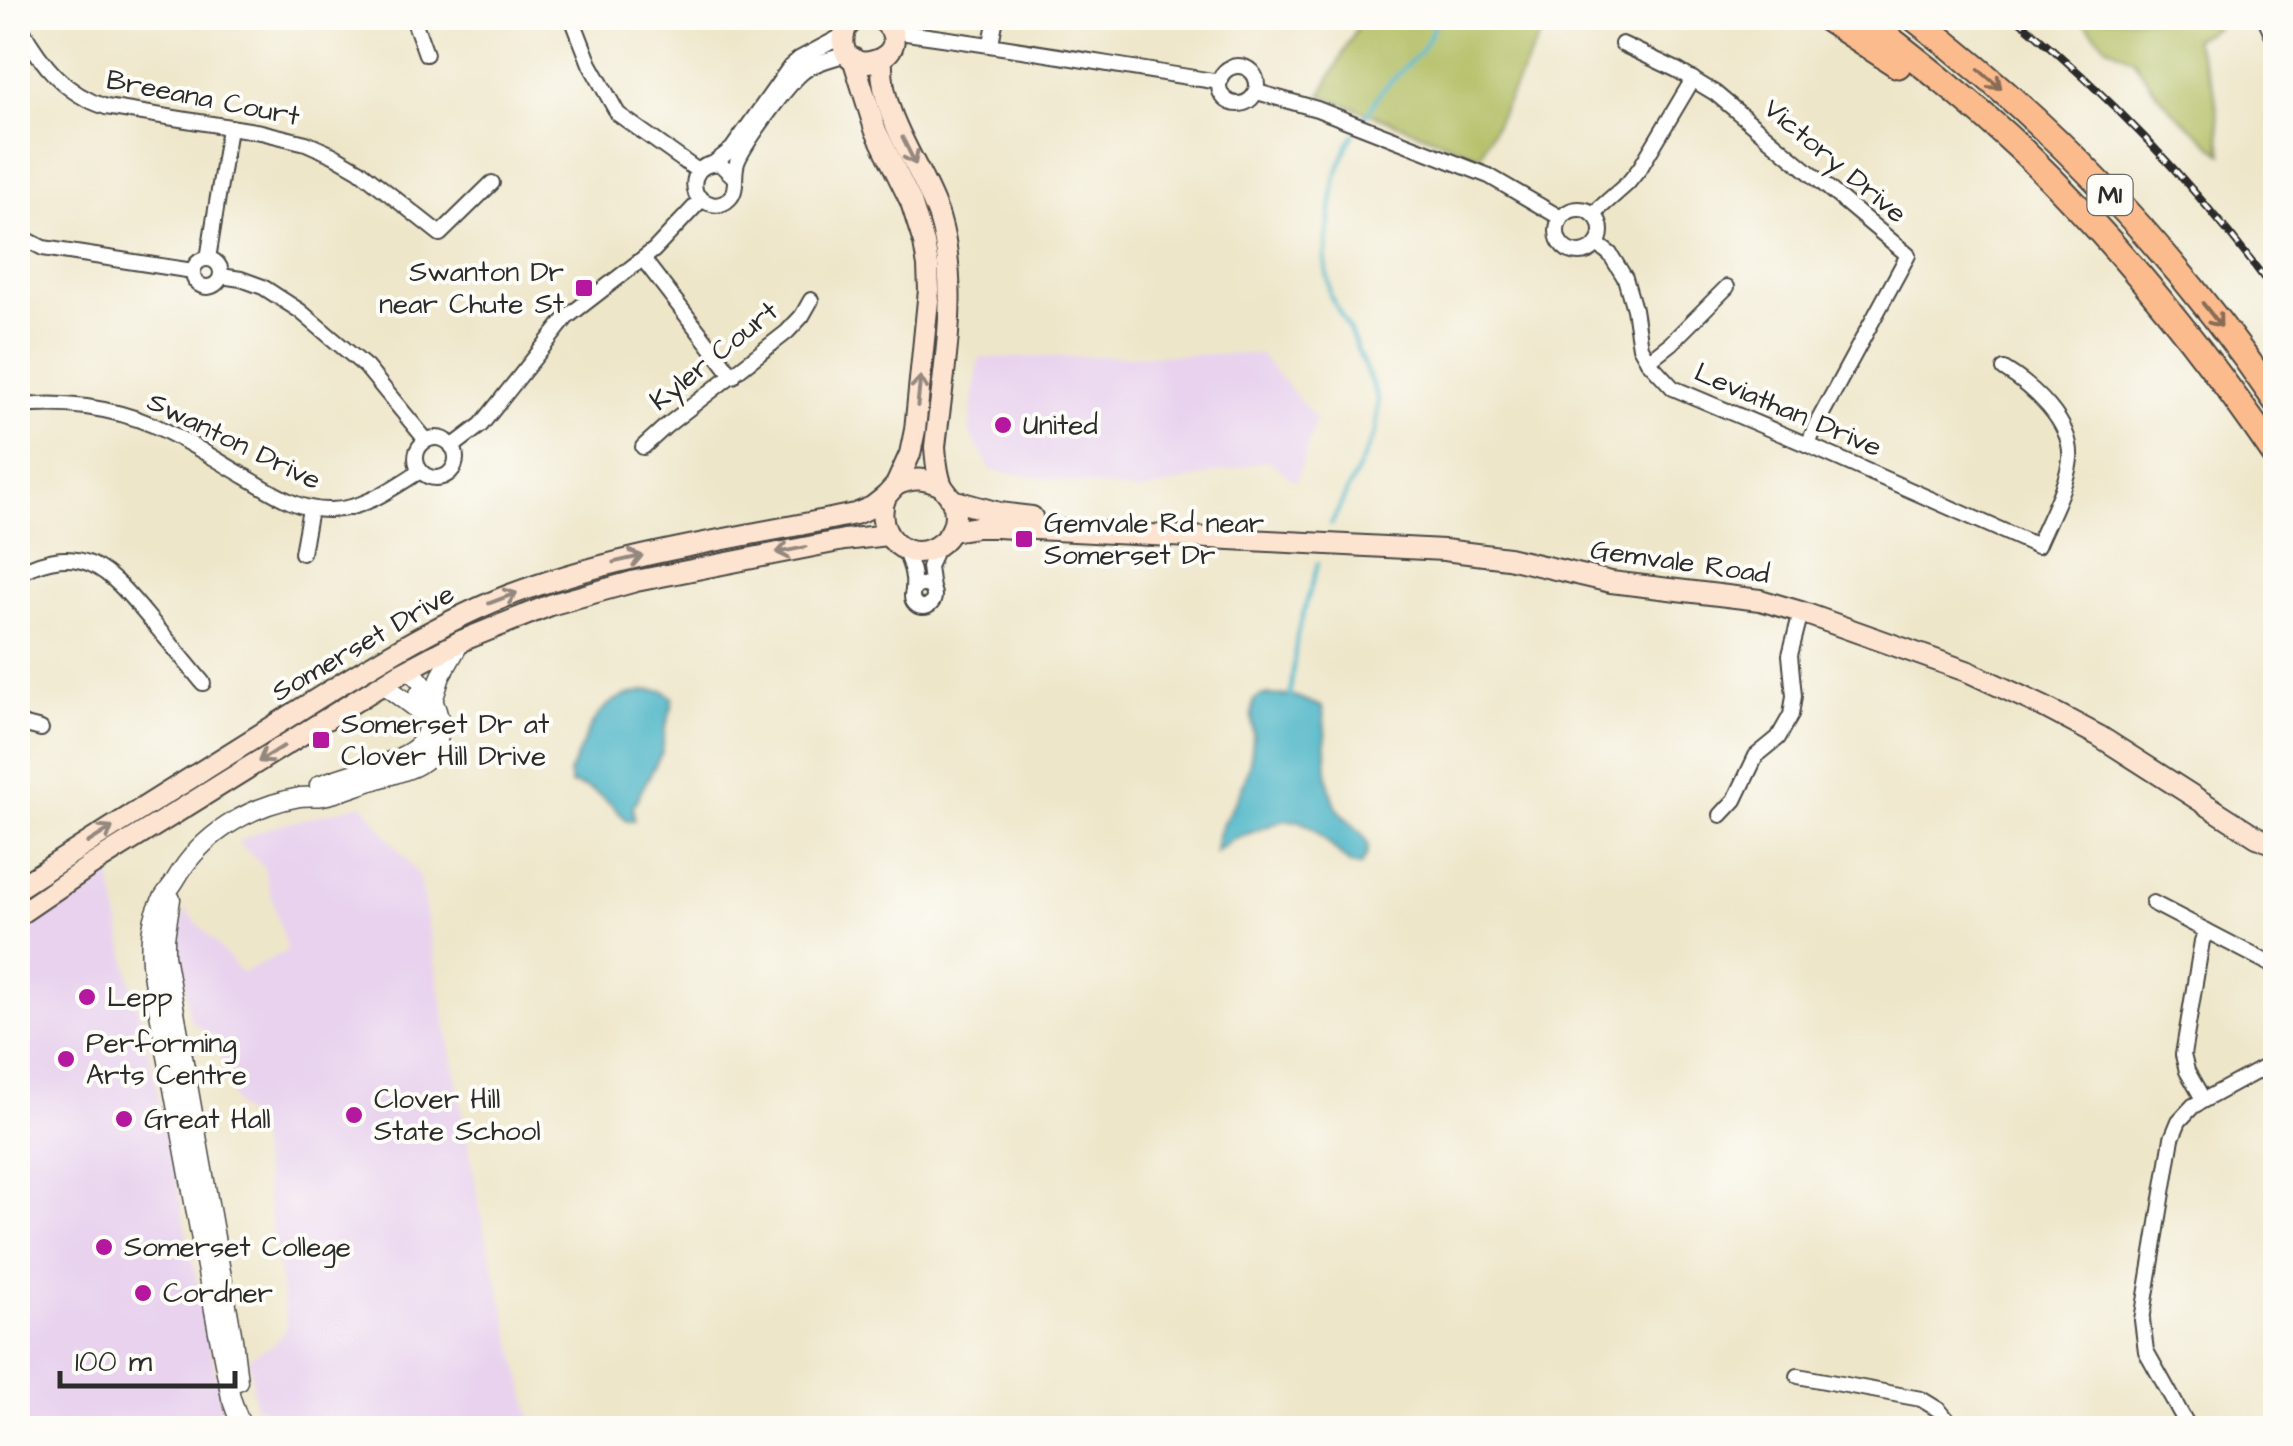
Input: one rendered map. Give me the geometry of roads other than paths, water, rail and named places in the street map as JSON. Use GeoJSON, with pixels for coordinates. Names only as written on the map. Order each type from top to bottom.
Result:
{"type":"FeatureCollection","features":[{"type":"Feature","properties":{"kind":"highway"},"geometry":{"type":"LineString","coordinates":[[1826,18],[1918,79],[1952,88]]}},
{"type":"Feature","properties":{"kind":"highway","name":"M1"},"geometry":{"type":"LineString","coordinates":[[1864,18],[1952,88],[2022,151],[2127,261],[2204,354],[2276,456]]}},
{"type":"Feature","properties":{"kind":"highway","name":"M1"},"geometry":{"type":"LineString","coordinates":[[1914,18],[2022,107],[2113,198],[2202,302],[2276,402]]}},
{"type":"Feature","properties":{"kind":"main road"},"geometry":{"type":"LineString","coordinates":[[852,33],[869,63],[882,59],[891,48],[883,21]]}},
{"type":"Feature","properties":{"kind":"main road"},"geometry":{"type":"LineString","coordinates":[[852,33],[875,129],[910,202],[928,266],[915,430],[910,454],[881,516],[894,543],[915,552],[944,539],[955,510],[936,466],[935,447],[948,324],[948,270],[938,216],[884,94],[882,59]]}},
{"type":"Feature","properties":{"kind":"main road","name":"Somerset Drive"},"geometry":{"type":"LineString","coordinates":[[18,888],[396,650],[455,618],[548,582],[626,560],[855,514],[872,508],[891,491],[916,478],[926,479],[947,493]]}},
{"type":"Feature","properties":{"kind":"main road","name":"Gemvale Road"},"geometry":{"type":"LineString","coordinates":[[947,493],[998,513],[1142,534]]}},
{"type":"Feature","properties":{"kind":"main road","name":"Gemvale Road"},"geometry":{"type":"LineString","coordinates":[[944,539],[977,527],[1484,553],[1611,582],[1760,600],[1969,672],[2044,707],[2100,736],[2257,837],[2276,845]]}},
{"type":"Feature","properties":{"kind":"main road","name":"Somerset Drive"},"geometry":{"type":"LineString","coordinates":[[18,914],[383,684],[461,641],[553,604],[622,585],[844,540],[887,535]]}},
{"type":"Feature","properties":{"kind":"street"},"geometry":{"type":"LineString","coordinates":[[412,18],[426,54]]}},
{"type":"Feature","properties":{"kind":"street"},"geometry":{"type":"LineString","coordinates":[[572,18],[590,64],[618,114],[698,172]]}},
{"type":"Feature","properties":{"kind":"street"},"geometry":{"type":"LineString","coordinates":[[990,43],[996,18]]}},
{"type":"Feature","properties":{"kind":"street"},"geometry":{"type":"LineString","coordinates":[[2265,18],[2276,42]]}},
{"type":"Feature","properties":{"kind":"street"},"geometry":{"type":"LineString","coordinates":[[883,21],[1068,58],[1220,82]]}},
{"type":"Feature","properties":{"kind":"street","name":"Breeana Court"},"geometry":{"type":"LineString","coordinates":[[21,28],[42,62],[85,99],[106,107],[292,139],[334,155],[440,234],[492,183]]}},
{"type":"Feature","properties":{"kind":"street"},"geometry":{"type":"LineString","coordinates":[[852,33],[795,78],[739,158],[734,190],[727,201],[714,205],[701,200],[694,186],[698,172],[732,150],[790,67],[852,33]]}},
{"type":"Feature","properties":{"kind":"street"},"geometry":{"type":"LineString","coordinates":[[1593,214],[1640,168],[1692,79],[1622,44]]}},
{"type":"Feature","properties":{"kind":"street"},"geometry":{"type":"LineString","coordinates":[[1244,66],[1255,75],[1256,92],[1247,102],[1234,104],[1223,98],[1220,82],[1224,71],[1244,66]]}},
{"type":"Feature","properties":{"kind":"street","name":"Victory Drive"},"geometry":{"type":"LineString","coordinates":[[1692,79],[1908,254],[1808,444]]}},
{"type":"Feature","properties":{"kind":"street"},"geometry":{"type":"LineString","coordinates":[[1256,92],[1318,109],[1489,176],[1561,218]]}},
{"type":"Feature","properties":{"kind":"street"},"geometry":{"type":"LineString","coordinates":[[208,259],[230,128]]}},
{"type":"Feature","properties":{"kind":"street"},"geometry":{"type":"LineString","coordinates":[[714,163],[726,167],[734,176]]}},
{"type":"Feature","properties":{"kind":"street","name":"Swanton Drive"},"geometry":{"type":"LineString","coordinates":[[18,407],[62,405],[140,420],[288,501],[310,509],[355,506],[420,471],[431,478],[447,475],[455,465],[452,447],[481,425],[567,317],[643,259],[701,200]]}},
{"type":"Feature","properties":{"kind":"street"},"geometry":{"type":"LineString","coordinates":[[1577,209],[1593,214],[1602,230],[1597,244],[1586,252],[1569,251],[1558,238],[1561,218],[1577,209]]}},
{"type":"Feature","properties":{"kind":"street"},"geometry":{"type":"LineString","coordinates":[[18,235],[43,248],[193,270]]}},
{"type":"Feature","properties":{"kind":"street"},"geometry":{"type":"LineString","coordinates":[[1597,244],[1610,254],[1625,278],[1640,346],[1648,361],[1727,287]]}},
{"type":"Feature","properties":{"kind":"street"},"geometry":{"type":"LineString","coordinates":[[208,259],[218,264],[221,276],[213,286],[204,287],[196,283],[193,270],[198,262],[208,259]]}},
{"type":"Feature","properties":{"kind":"street"},"geometry":{"type":"LineString","coordinates":[[643,259],[733,376]]}},
{"type":"Feature","properties":{"kind":"street"},"geometry":{"type":"LineString","coordinates":[[221,276],[263,286],[300,311],[366,367],[426,440]]}},
{"type":"Feature","properties":{"kind":"street","name":"Kyler Court"},"geometry":{"type":"LineString","coordinates":[[643,447],[787,332],[810,300]]}},
{"type":"Feature","properties":{"kind":"street","name":"Leviathan Drive"},"geometry":{"type":"LineString","coordinates":[[1648,361],[1673,388],[2038,546],[2068,470],[2070,448],[2044,400],[2004,368]]}},
{"type":"Feature","properties":{"kind":"street"},"geometry":{"type":"LineString","coordinates":[[420,471],[416,452],[426,440],[442,439],[452,447]]}},
{"type":"Feature","properties":{"kind":"street"},"geometry":{"type":"LineString","coordinates":[[302,553],[310,509]]}},
{"type":"Feature","properties":{"kind":"street"},"geometry":{"type":"LineString","coordinates":[[904,549],[914,579],[912,598],[916,605],[933,609],[929,567],[944,539]]}},
{"type":"Feature","properties":{"kind":"street"},"geometry":{"type":"LineString","coordinates":[[18,573],[38,563],[65,559],[101,568],[126,590],[204,683]]}},
{"type":"Feature","properties":{"kind":"street"},"geometry":{"type":"LineString","coordinates":[[913,591],[922,585],[932,589]]}},
{"type":"Feature","properties":{"kind":"street"},"geometry":{"type":"LineString","coordinates":[[1721,815],[1735,800],[1756,756],[1778,738],[1791,715],[1794,696],[1790,655],[1801,612]]}},
{"type":"Feature","properties":{"kind":"street"},"geometry":{"type":"LineString","coordinates":[[241,1423],[231,1398],[221,1349],[152,980],[150,938],[161,900],[183,866],[215,833],[241,817],[299,797],[320,784],[411,754],[421,744],[440,676],[461,641]]}},
{"type":"Feature","properties":{"kind":"street"},"geometry":{"type":"LineString","coordinates":[[396,650],[408,669],[421,679],[430,710]]}},
{"type":"Feature","properties":{"kind":"street"},"geometry":{"type":"LineString","coordinates":[[383,684],[430,710]]}},
{"type":"Feature","properties":{"kind":"street"},"geometry":{"type":"LineString","coordinates":[[18,723],[41,729]]}},
{"type":"Feature","properties":{"kind":"street"},"geometry":{"type":"LineString","coordinates":[[2153,903],[2276,967]]}},
{"type":"Feature","properties":{"kind":"street"},"geometry":{"type":"LineString","coordinates":[[2203,1100],[2183,1055],[2202,941],[2207,931]]}},
{"type":"Feature","properties":{"kind":"street"},"geometry":{"type":"LineString","coordinates":[[2188,1428],[2146,1350],[2142,1320],[2172,1138],[2185,1113],[2276,1061]]}},
{"type":"Feature","properties":{"kind":"street"},"geometry":{"type":"LineString","coordinates":[[1798,1376],[1921,1399],[1939,1410],[1954,1428]]}},
{"type":"Feature","properties":{"kind":"water"},"geometry":{"type":"Polygon","coordinates":[[[664,691],[672,697],[672,707],[662,752],[633,806],[634,820],[628,821],[597,793],[571,784],[569,773],[601,712],[626,695],[664,691]]]}},
{"type":"Feature","properties":{"kind":"water"},"geometry":{"type":"Polygon","coordinates":[[[1263,695],[1294,696],[1322,707],[1332,797],[1343,816],[1362,834],[1368,848],[1360,866],[1350,864],[1300,821],[1284,820],[1234,839],[1215,852],[1218,834],[1246,776],[1253,740],[1254,700],[1263,695]]]}},
{"type":"Feature","properties":{"kind":"waterway"},"geometry":{"type":"LineString","coordinates":[[1365,117],[1382,90],[1420,52],[1439,18]]}},
{"type":"Feature","properties":{"kind":"waterway"},"geometry":{"type":"LineString","coordinates":[[1331,525],[1376,431],[1378,399],[1330,295],[1325,259],[1335,180],[1354,134]]}},
{"type":"Feature","properties":{"kind":"waterway"},"geometry":{"type":"LineString","coordinates":[[1290,696],[1297,635],[1318,563]]}},
{"type":"Feature","properties":{"kind":"railway"},"geometry":{"type":"LineString","coordinates":[[2016,18],[2154,148],[2276,294]]}},
{"type":"Feature","properties":{"kind":"place","name":"Swanton Dr near Chute St"},"geometry":{"type":"Point","coordinates":[584,288]}},
{"type":"Feature","properties":{"kind":"place","name":"United"},"geometry":{"type":"Point","coordinates":[1003,425]}},
{"type":"Feature","properties":{"kind":"place","name":"Gemvale Rd near Somerset Dr"},"geometry":{"type":"Point","coordinates":[1024,539]}},
{"type":"Feature","properties":{"kind":"place","name":"Somerset Dr at Clover Hill Drive"},"geometry":{"type":"Point","coordinates":[321,740]}},
{"type":"Feature","properties":{"kind":"place","name":"Lepp"},"geometry":{"type":"Point","coordinates":[87,997]}},
{"type":"Feature","properties":{"kind":"place","name":"Performing Arts Centre"},"geometry":{"type":"Point","coordinates":[66,1059]}},
{"type":"Feature","properties":{"kind":"place","name":"Clover Hill State School"},"geometry":{"type":"Point","coordinates":[354,1115]}},
{"type":"Feature","properties":{"kind":"place","name":"Great Hall"},"geometry":{"type":"Point","coordinates":[124,1119]}},
{"type":"Feature","properties":{"kind":"place","name":"Somerset College"},"geometry":{"type":"Point","coordinates":[104,1247]}},
{"type":"Feature","properties":{"kind":"place","name":"Cordner"},"geometry":{"type":"Point","coordinates":[143,1293]}}]}
